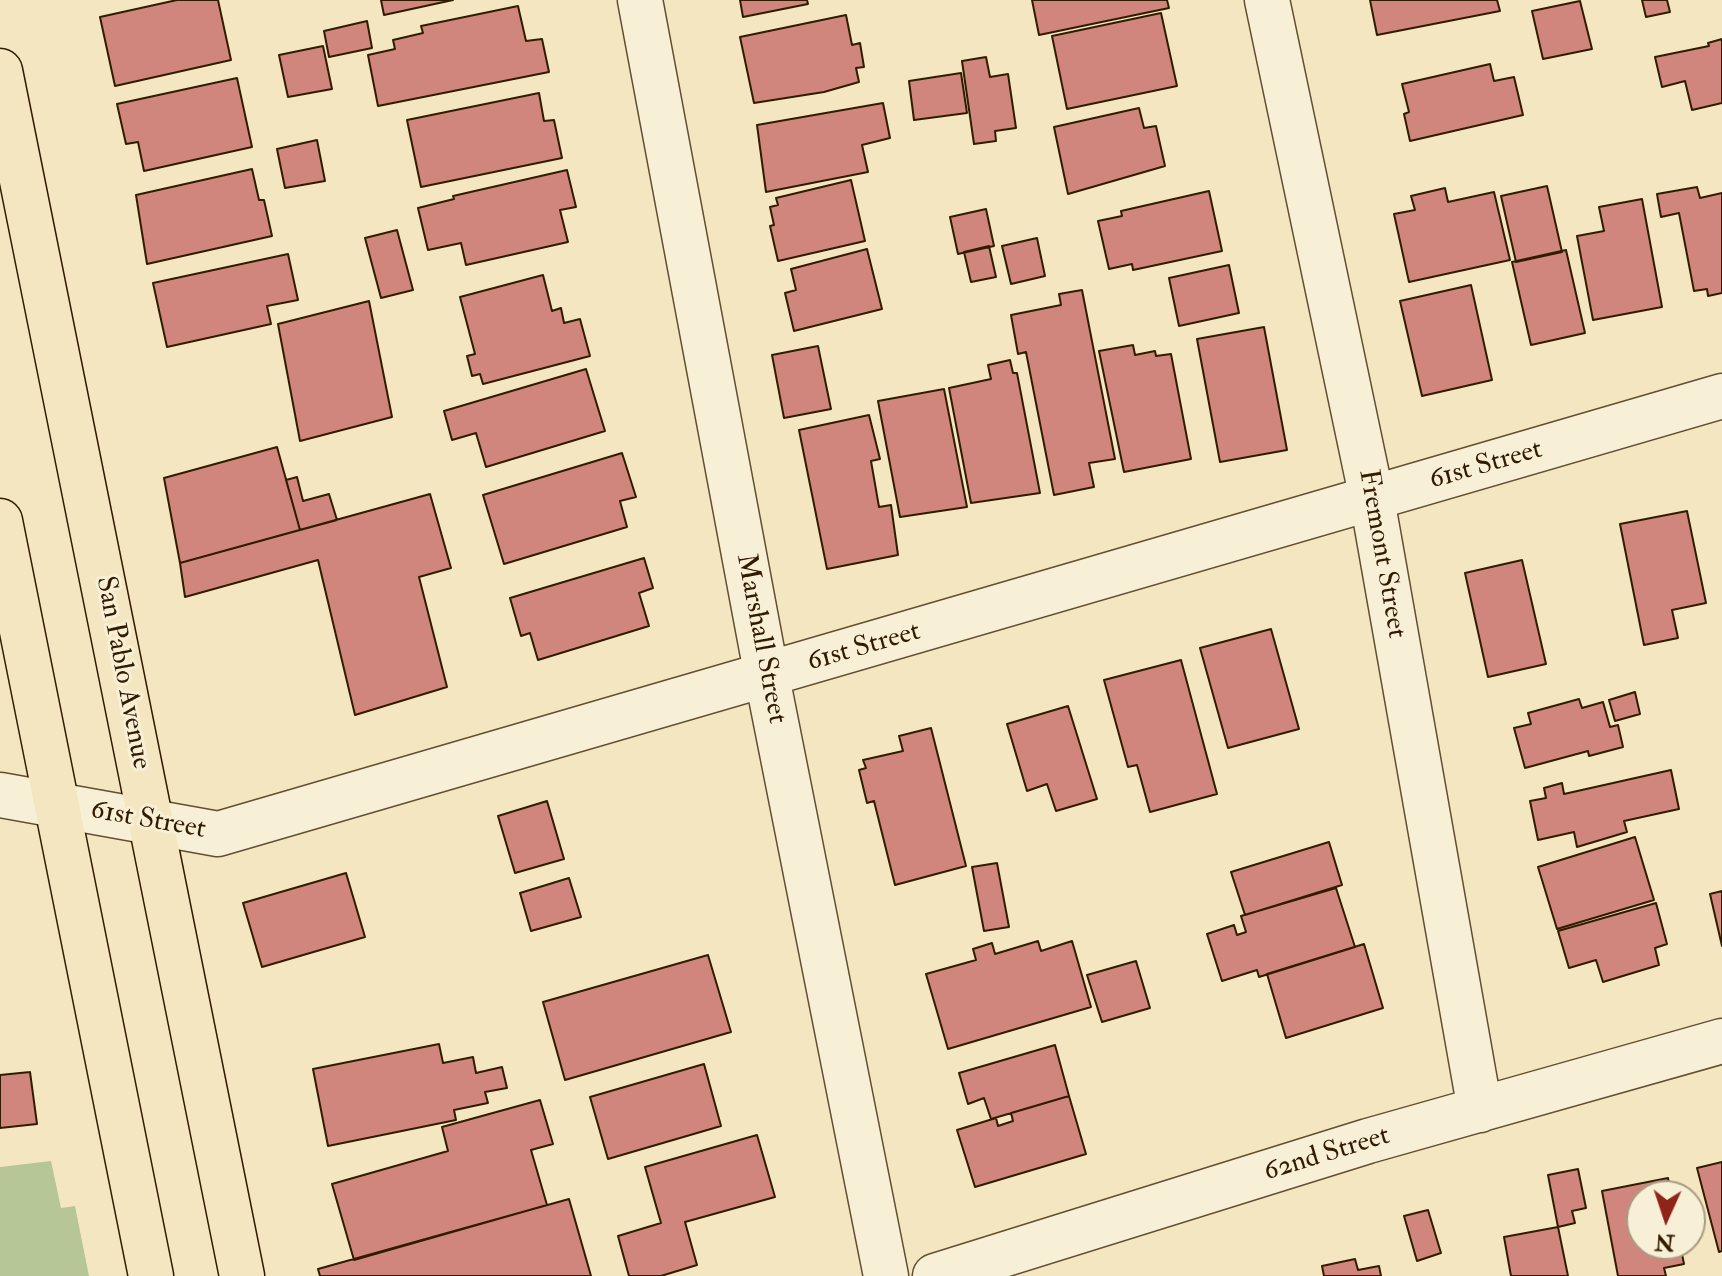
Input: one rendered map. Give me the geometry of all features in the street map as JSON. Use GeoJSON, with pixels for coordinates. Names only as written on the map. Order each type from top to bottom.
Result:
{"type":"FeatureCollection","features":[{"type":"Feature","properties":{"kind":"main road","name":"San Pablo Avenue"},"geometry":{"type":"LineString","coordinates":[[0,71],[242,1276]]}},
{"type":"Feature","properties":{"kind":"main road"},"geometry":{"type":"LineString","coordinates":[[0,521],[151,1276]]}},
{"type":"Feature","properties":{"kind":"street","name":"Marshall Street"},"geometry":{"type":"LineString","coordinates":[[640,0],[767,677],[886,1276]]}},
{"type":"Feature","properties":{"kind":"street","name":"Fremont Street"},"geometry":{"type":"LineString","coordinates":[[1267,0],[1372,499],[1480,1110]]}},
{"type":"Feature","properties":{"kind":"street","name":"61st Street"},"geometry":{"type":"LineString","coordinates":[[0,795],[218,834],[767,677],[1722,396]]}},
{"type":"Feature","properties":{"kind":"street","name":"62nd Street"},"geometry":{"type":"LineString","coordinates":[[935,1276],[1368,1141],[1722,1041]]}},
{"type":"Feature","properties":{"kind":"green space"},"geometry":{"type":"Polygon","coordinates":[[[51,1161],[61,1208],[75,1206],[89,1276],[0,1276],[0,1167],[51,1161]]]}},
{"type":"Feature","properties":{"kind":"building"},"geometry":{"type":"Polygon","coordinates":[[[177,0],[218,0],[231,60],[115,86],[100,17],[177,0]]]}},
{"type":"Feature","properties":{"kind":"building"},"geometry":{"type":"Polygon","coordinates":[[[381,0],[453,0],[384,15],[381,0]]]}},
{"type":"Feature","properties":{"kind":"building"},"geometry":{"type":"Polygon","coordinates":[[[740,0],[807,0],[808,4],[743,17],[740,0]]]}},
{"type":"Feature","properties":{"kind":"building"},"geometry":{"type":"Polygon","coordinates":[[[1032,0],[1167,0],[1169,8],[1039,35],[1032,0]]]}},
{"type":"Feature","properties":{"kind":"building"},"geometry":{"type":"Polygon","coordinates":[[[1370,0],[1497,0],[1500,11],[1377,35],[1370,0]]]}},
{"type":"Feature","properties":{"kind":"building"},"geometry":{"type":"Polygon","coordinates":[[[1642,0],[1667,0],[1670,12],[1646,17],[1642,0]]]}},
{"type":"Feature","properties":{"kind":"building"},"geometry":{"type":"Polygon","coordinates":[[[1580,1],[1592,49],[1543,59],[1532,11],[1580,1]]]}},
{"type":"Feature","properties":{"kind":"building"},"geometry":{"type":"Polygon","coordinates":[[[518,6],[526,41],[542,39],[549,72],[378,106],[368,55],[395,49],[393,40],[423,33],[421,26],[518,6]]]}},
{"type":"Feature","properties":{"kind":"building"},"geometry":{"type":"Polygon","coordinates":[[[1161,13],[1177,86],[1067,109],[1052,36],[1161,13]]]}},
{"type":"Feature","properties":{"kind":"building"},"geometry":{"type":"Polygon","coordinates":[[[846,15],[852,45],[860,43],[864,67],[856,68],[859,82],[824,92],[754,103],[740,37],[846,15]]]}},
{"type":"Feature","properties":{"kind":"building"},"geometry":{"type":"Polygon","coordinates":[[[367,21],[372,48],[329,57],[324,31],[367,21]]]}},
{"type":"Feature","properties":{"kind":"building"},"geometry":{"type":"Polygon","coordinates":[[[1722,39],[1722,103],[1692,110],[1685,81],[1662,87],[1655,57],[1709,46],[1708,43],[1722,39]]]}},
{"type":"Feature","properties":{"kind":"building"},"geometry":{"type":"Polygon","coordinates":[[[323,46],[332,89],[288,97],[279,55],[323,46]]]}},
{"type":"Feature","properties":{"kind":"building"},"geometry":{"type":"Polygon","coordinates":[[[986,57],[990,77],[1008,74],[1016,128],[995,131],[996,141],[974,144],[962,61],[986,57]]]}},
{"type":"Feature","properties":{"kind":"building"},"geometry":{"type":"Polygon","coordinates":[[[1490,64],[1494,81],[1514,77],[1523,115],[1410,141],[1404,114],[1409,112],[1402,84],[1490,64]]]}},
{"type":"Feature","properties":{"kind":"building"},"geometry":{"type":"Polygon","coordinates":[[[961,73],[967,113],[914,120],[909,81],[961,73]]]}},
{"type":"Feature","properties":{"kind":"building"},"geometry":{"type":"Polygon","coordinates":[[[237,78],[252,147],[144,171],[138,142],[126,144],[117,104],[237,78]]]}},
{"type":"Feature","properties":{"kind":"building"},"geometry":{"type":"Polygon","coordinates":[[[539,93],[544,121],[554,120],[562,158],[421,187],[407,120],[539,93]]]}},
{"type":"Feature","properties":{"kind":"building"},"geometry":{"type":"Polygon","coordinates":[[[883,103],[890,138],[862,145],[868,172],[766,192],[757,125],[883,103]]]}},
{"type":"Feature","properties":{"kind":"building"},"geometry":{"type":"Polygon","coordinates":[[[1139,108],[1144,128],[1156,126],[1165,166],[1068,194],[1054,127],[1139,108]]]}},
{"type":"Feature","properties":{"kind":"building"},"geometry":{"type":"Polygon","coordinates":[[[317,140],[325,181],[285,188],[277,149],[317,140]]]}},
{"type":"Feature","properties":{"kind":"building"},"geometry":{"type":"Polygon","coordinates":[[[252,169],[259,200],[264,200],[272,236],[147,264],[136,195],[252,169]]]}},
{"type":"Feature","properties":{"kind":"building"},"geometry":{"type":"Polygon","coordinates":[[[567,170],[576,207],[560,210],[568,242],[466,265],[461,243],[428,250],[418,208],[454,199],[453,196],[567,170]]]}},
{"type":"Feature","properties":{"kind":"building"},"geometry":{"type":"Polygon","coordinates":[[[851,180],[865,241],[778,261],[770,226],[774,225],[770,207],[778,205],[776,198],[851,180]]]}},
{"type":"Feature","properties":{"kind":"building"},"geometry":{"type":"Polygon","coordinates":[[[1547,186],[1562,252],[1516,262],[1501,196],[1547,186]]]}},
{"type":"Feature","properties":{"kind":"building"},"geometry":{"type":"Polygon","coordinates":[[[1697,187],[1700,198],[1722,193],[1722,293],[1708,296],[1707,289],[1694,291],[1679,213],[1661,217],[1657,194],[1697,187]]]}},
{"type":"Feature","properties":{"kind":"building"},"geometry":{"type":"Polygon","coordinates":[[[1445,188],[1448,202],[1494,192],[1510,260],[1409,282],[1394,214],[1415,210],[1411,196],[1445,188]]]}},
{"type":"Feature","properties":{"kind":"building"},"geometry":{"type":"Polygon","coordinates":[[[1209,191],[1222,251],[1133,270],[1132,264],[1109,269],[1098,221],[1122,216],[1121,211],[1209,191]]]}},
{"type":"Feature","properties":{"kind":"building"},"geometry":{"type":"Polygon","coordinates":[[[1642,199],[1662,307],[1593,320],[1577,236],[1604,231],[1599,207],[1642,199]]]}},
{"type":"Feature","properties":{"kind":"building"},"geometry":{"type":"Polygon","coordinates":[[[986,209],[994,246],[958,254],[950,217],[986,209]]]}},
{"type":"Feature","properties":{"kind":"building"},"geometry":{"type":"Polygon","coordinates":[[[397,230],[413,290],[381,298],[365,238],[397,230]]]}},
{"type":"Feature","properties":{"kind":"building"},"geometry":{"type":"Polygon","coordinates":[[[1037,238],[1045,276],[1011,284],[1002,246],[1037,238]]]}},
{"type":"Feature","properties":{"kind":"building"},"geometry":{"type":"Polygon","coordinates":[[[989,246],[996,277],[971,282],[964,252],[989,246]]]}},
{"type":"Feature","properties":{"kind":"building"},"geometry":{"type":"Polygon","coordinates":[[[867,249],[882,309],[794,331],[785,293],[796,290],[791,269],[867,249]]]}},
{"type":"Feature","properties":{"kind":"building"},"geometry":{"type":"Polygon","coordinates":[[[1566,250],[1585,333],[1531,345],[1512,262],[1566,250]]]}},
{"type":"Feature","properties":{"kind":"building"},"geometry":{"type":"Polygon","coordinates":[[[288,254],[298,300],[267,306],[271,324],[167,347],[153,283],[288,254]]]}},
{"type":"Feature","properties":{"kind":"building"},"geometry":{"type":"Polygon","coordinates":[[[1229,265],[1239,313],[1179,326],[1169,278],[1229,265]]]}},
{"type":"Feature","properties":{"kind":"building"},"geometry":{"type":"Polygon","coordinates":[[[543,275],[552,311],[561,308],[564,323],[580,319],[590,356],[483,384],[480,374],[472,376],[467,356],[475,354],[460,297],[543,275]]]}},
{"type":"Feature","properties":{"kind":"building"},"geometry":{"type":"Polygon","coordinates":[[[1471,285],[1492,380],[1422,396],[1400,301],[1471,285]]]}},
{"type":"Feature","properties":{"kind":"building"},"geometry":{"type":"Polygon","coordinates":[[[1082,290],[1115,459],[1089,463],[1094,487],[1054,495],[1026,352],[1018,354],[1011,315],[1061,305],[1059,294],[1082,290]]]}},
{"type":"Feature","properties":{"kind":"building"},"geometry":{"type":"Polygon","coordinates":[[[369,301],[392,417],[300,441],[278,324],[369,301]]]}},
{"type":"Feature","properties":{"kind":"building"},"geometry":{"type":"Polygon","coordinates":[[[1264,327],[1287,450],[1220,462],[1197,339],[1264,327]]]}},
{"type":"Feature","properties":{"kind":"building"},"geometry":{"type":"Polygon","coordinates":[[[1133,345],[1135,355],[1155,351],[1156,356],[1171,354],[1191,459],[1124,472],[1099,351],[1133,345]]]}},
{"type":"Feature","properties":{"kind":"building"},"geometry":{"type":"Polygon","coordinates":[[[818,346],[831,409],[784,418],[772,355],[818,346]]]}},
{"type":"Feature","properties":{"kind":"building"},"geometry":{"type":"Polygon","coordinates":[[[1010,360],[1013,373],[1017,373],[1040,493],[971,503],[949,388],[991,379],[988,365],[1010,360]]]}},
{"type":"Feature","properties":{"kind":"building"},"geometry":{"type":"Polygon","coordinates":[[[586,369],[605,431],[486,467],[476,433],[452,440],[444,411],[586,369]]]}},
{"type":"Feature","properties":{"kind":"building"},"geometry":{"type":"Polygon","coordinates":[[[944,389],[967,507],[900,517],[878,401],[944,389]]]}},
{"type":"Feature","properties":{"kind":"building"},"geometry":{"type":"Polygon","coordinates":[[[869,415],[880,459],[871,461],[879,507],[891,505],[898,555],[827,569],[799,430],[869,415]]]}},
{"type":"Feature","properties":{"kind":"building"},"geometry":{"type":"Polygon","coordinates":[[[277,447],[300,530],[180,563],[164,478],[277,447]]]}},
{"type":"Feature","properties":{"kind":"building"},"geometry":{"type":"Polygon","coordinates":[[[622,453],[636,497],[620,501],[627,527],[504,564],[483,495],[622,453]]]}},
{"type":"Feature","properties":{"kind":"building"},"geometry":{"type":"Polygon","coordinates":[[[297,477],[303,501],[329,494],[337,520],[300,530],[286,480],[297,477]]]}},
{"type":"Feature","properties":{"kind":"building"},"geometry":{"type":"Polygon","coordinates":[[[430,494],[451,568],[419,577],[447,687],[355,715],[318,560],[185,597],[180,563],[430,494]]]}},
{"type":"Feature","properties":{"kind":"building"},"geometry":{"type":"Polygon","coordinates":[[[1687,511],[1706,603],[1672,610],[1678,638],[1644,645],[1620,524],[1687,511]]]}},
{"type":"Feature","properties":{"kind":"building"},"geometry":{"type":"Polygon","coordinates":[[[644,558],[653,588],[639,593],[649,626],[538,660],[530,633],[521,636],[510,598],[644,558]]]}},
{"type":"Feature","properties":{"kind":"building"},"geometry":{"type":"Polygon","coordinates":[[[1522,560],[1546,664],[1488,677],[1465,573],[1522,560]]]}},
{"type":"Feature","properties":{"kind":"building"},"geometry":{"type":"Polygon","coordinates":[[[1271,629],[1299,729],[1228,748],[1200,648],[1271,629]]]}},
{"type":"Feature","properties":{"kind":"building"},"geometry":{"type":"Polygon","coordinates":[[[1181,660],[1217,794],[1150,812],[1137,765],[1128,767],[1104,680],[1181,660]]]}},
{"type":"Feature","properties":{"kind":"building"},"geometry":{"type":"Polygon","coordinates":[[[1635,692],[1640,714],[1615,721],[1609,700],[1635,692]]]}},
{"type":"Feature","properties":{"kind":"building"},"geometry":{"type":"Polygon","coordinates":[[[1579,699],[1582,708],[1603,702],[1610,727],[1618,725],[1623,747],[1589,756],[1588,751],[1525,768],[1514,728],[1531,724],[1528,713],[1579,699]]]}},
{"type":"Feature","properties":{"kind":"building"},"geometry":{"type":"Polygon","coordinates":[[[1068,706],[1097,799],[1056,811],[1047,784],[1027,791],[1007,724],[1068,706]]]}},
{"type":"Feature","properties":{"kind":"building"},"geometry":{"type":"Polygon","coordinates":[[[931,728],[966,866],[895,885],[874,801],[867,803],[859,770],[866,768],[863,760],[903,751],[899,736],[931,728]]]}},
{"type":"Feature","properties":{"kind":"building"},"geometry":{"type":"Polygon","coordinates":[[[1671,770],[1679,809],[1624,821],[1627,832],[1577,847],[1574,832],[1538,840],[1530,801],[1546,798],[1544,788],[1562,783],[1564,794],[1671,770]]]}},
{"type":"Feature","properties":{"kind":"building"},"geometry":{"type":"Polygon","coordinates":[[[547,801],[564,859],[515,873],[498,816],[547,801]]]}},
{"type":"Feature","properties":{"kind":"building"},"geometry":{"type":"Polygon","coordinates":[[[1635,837],[1654,900],[1557,929],[1538,867],[1635,837]]]}},
{"type":"Feature","properties":{"kind":"building"},"geometry":{"type":"Polygon","coordinates":[[[1329,842],[1342,885],[1245,915],[1231,872],[1329,842]]]}},
{"type":"Feature","properties":{"kind":"building"},"geometry":{"type":"Polygon","coordinates":[[[997,863],[1009,927],[984,931],[972,867],[997,863]]]}},
{"type":"Feature","properties":{"kind":"building"},"geometry":{"type":"Polygon","coordinates":[[[346,873],[365,937],[262,967],[243,903],[346,873]]]}},
{"type":"Feature","properties":{"kind":"building"},"geometry":{"type":"Polygon","coordinates":[[[569,878],[581,917],[531,931],[520,893],[569,878]]]}},
{"type":"Feature","properties":{"kind":"building"},"geometry":{"type":"Polygon","coordinates":[[[1336,888],[1355,947],[1259,977],[1257,970],[1222,981],[1207,934],[1234,925],[1237,935],[1246,932],[1241,916],[1336,888]]]}},
{"type":"Feature","properties":{"kind":"building"},"geometry":{"type":"Polygon","coordinates":[[[1722,891],[1722,946],[1710,894],[1722,891]]]}},
{"type":"Feature","properties":{"kind":"building"},"geometry":{"type":"Polygon","coordinates":[[[1656,903],[1667,944],[1655,948],[1659,965],[1603,982],[1596,960],[1569,968],[1558,931],[1656,903]]]}},
{"type":"Feature","properties":{"kind":"building"},"geometry":{"type":"Polygon","coordinates":[[[1038,941],[1041,951],[1072,941],[1091,1007],[948,1049],[926,974],[976,960],[973,949],[992,943],[995,954],[1038,941]]]}},
{"type":"Feature","properties":{"kind":"building"},"geometry":{"type":"Polygon","coordinates":[[[1364,944],[1383,1008],[1286,1038],[1267,974],[1364,944]]]}},
{"type":"Feature","properties":{"kind":"building"},"geometry":{"type":"Polygon","coordinates":[[[708,955],[731,1032],[565,1080],[543,1002],[708,955]]]}},
{"type":"Feature","properties":{"kind":"building"},"geometry":{"type":"Polygon","coordinates":[[[1136,961],[1150,1008],[1102,1022],[1087,975],[1136,961]]]}},
{"type":"Feature","properties":{"kind":"building"},"geometry":{"type":"Polygon","coordinates":[[[439,1044],[443,1063],[473,1057],[476,1073],[502,1067],[507,1088],[485,1092],[488,1103],[454,1110],[456,1120],[328,1146],[313,1069],[439,1044]]]}},
{"type":"Feature","properties":{"kind":"building"},"geometry":{"type":"Polygon","coordinates":[[[1055,1045],[1069,1096],[991,1119],[984,1098],[968,1104],[959,1073],[1055,1045]]]}},
{"type":"Feature","properties":{"kind":"building"},"geometry":{"type":"Polygon","coordinates":[[[704,1064],[721,1126],[608,1159],[590,1097],[704,1064]]]}},
{"type":"Feature","properties":{"kind":"building"},"geometry":{"type":"Polygon","coordinates":[[[30,1072],[37,1124],[0,1128],[0,1075],[30,1072]]]}},
{"type":"Feature","properties":{"kind":"building"},"geometry":{"type":"Polygon","coordinates":[[[1069,1096],[1086,1154],[975,1187],[957,1130],[996,1118],[998,1126],[1013,1121],[1011,1113],[1069,1096]]]}},
{"type":"Feature","properties":{"kind":"building"},"geometry":{"type":"Polygon","coordinates":[[[540,1100],[553,1144],[531,1150],[547,1205],[354,1260],[332,1184],[448,1151],[442,1127],[540,1100]]]}},
{"type":"Feature","properties":{"kind":"building"},"geometry":{"type":"Polygon","coordinates":[[[757,1135],[775,1197],[685,1222],[697,1265],[661,1276],[629,1276],[618,1236],[661,1223],[645,1167],[757,1135]]]}},
{"type":"Feature","properties":{"kind":"building"},"geometry":{"type":"Polygon","coordinates":[[[1722,1162],[1722,1251],[1719,1252],[1706,1202],[1706,1180],[1700,1180],[1697,1168],[1722,1162]]]}},
{"type":"Feature","properties":{"kind":"building"},"geometry":{"type":"Polygon","coordinates":[[[1578,1169],[1586,1208],[1572,1211],[1575,1223],[1558,1227],[1548,1175],[1578,1169]]]}},
{"type":"Feature","properties":{"kind":"building"},"geometry":{"type":"Polygon","coordinates":[[[1626,1186],[1626,1260],[1683,1260],[1684,1264],[1664,1268],[1666,1276],[1618,1276],[1602,1191],[1626,1186]]]}},
{"type":"Feature","properties":{"kind":"building"},"geometry":{"type":"Polygon","coordinates":[[[569,1199],[591,1276],[320,1276],[318,1269],[569,1199]]]}},
{"type":"Feature","properties":{"kind":"building"},"geometry":{"type":"Polygon","coordinates":[[[1428,1210],[1441,1253],[1417,1261],[1404,1216],[1428,1210]]]}},
{"type":"Feature","properties":{"kind":"building"},"geometry":{"type":"Polygon","coordinates":[[[1558,1227],[1568,1276],[1511,1276],[1504,1237],[1558,1227]]]}},
{"type":"Feature","properties":{"kind":"building"},"geometry":{"type":"Polygon","coordinates":[[[1355,1259],[1358,1270],[1379,1266],[1381,1276],[1324,1276],[1322,1266],[1355,1259]]]}}]}
